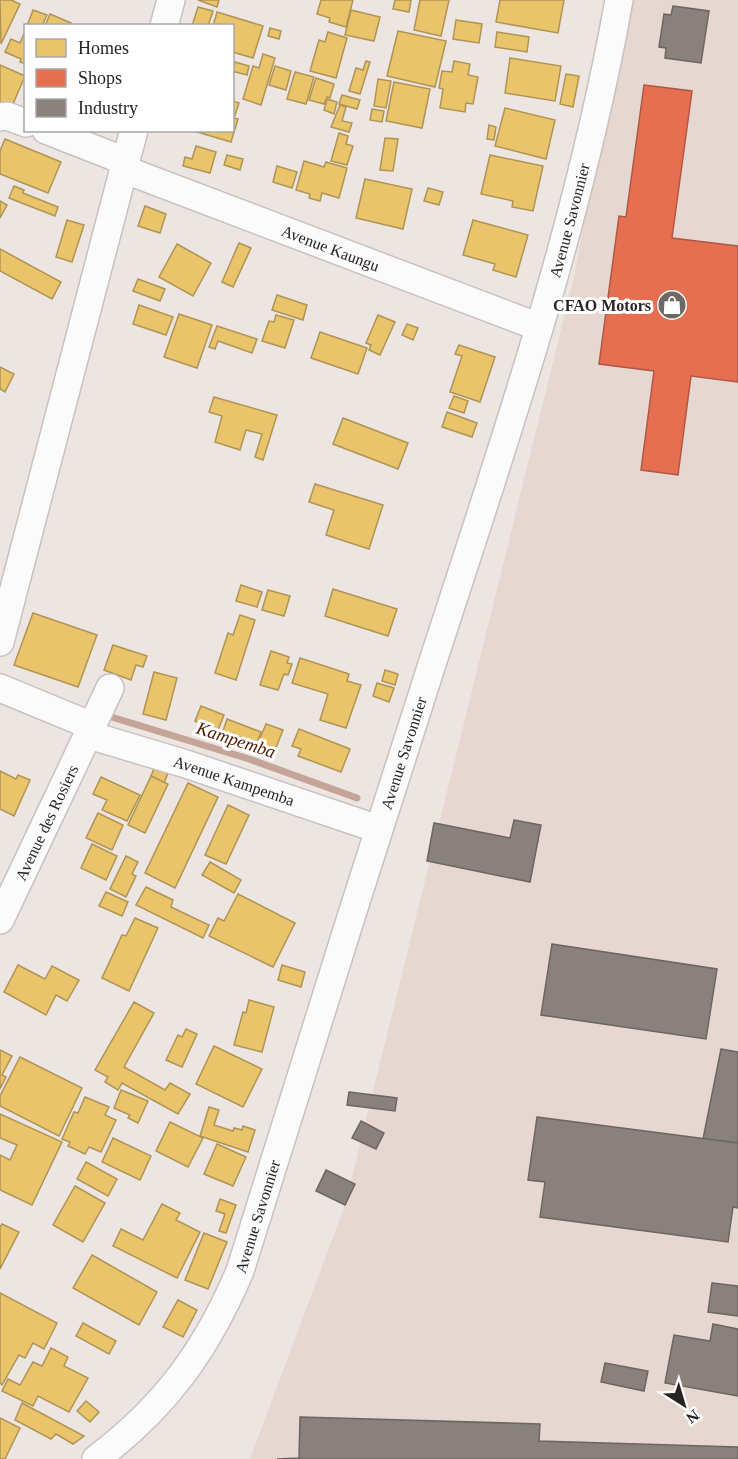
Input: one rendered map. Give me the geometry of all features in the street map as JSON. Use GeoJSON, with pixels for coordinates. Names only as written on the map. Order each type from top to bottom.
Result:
{"type":"FeatureCollection","features":[{"type":"Feature","properties":{"kind":"street"},"geometry":{"type":"LineString","coordinates":[[165,24],[171,0]]}},
{"type":"Feature","properties":{"kind":"street","name":"Avenue Savonnier"},"geometry":{"type":"LineString","coordinates":[[96,1459],[148,1416],[178,1382],[223,1311],[240,1271],[378,830],[500,456],[575,202],[608,61],[619,0]]}},
{"type":"Feature","properties":{"kind":"street"},"geometry":{"type":"LineString","coordinates":[[0,117],[7,116],[24,122]]}},
{"type":"Feature","properties":{"kind":"street","name":"Avenue Kaungu"},"geometry":{"type":"LineString","coordinates":[[50,132],[124,165],[538,327]]}},
{"type":"Feature","properties":{"kind":"street"},"geometry":{"type":"LineString","coordinates":[[0,642],[133,132]]}},
{"type":"Feature","properties":{"kind":"street","name":"Avenue Kampemba"},"geometry":{"type":"LineString","coordinates":[[0,688],[99,713],[175,760],[378,830]]}},
{"type":"Feature","properties":{"kind":"street","name":"Avenue des Rosiers"},"geometry":{"type":"LineString","coordinates":[[0,920],[99,713]]}},
{"type":"Feature","properties":{"kind":"shaded area"},"geometry":{"type":"Polygon","coordinates":[[[626,0],[738,0],[738,1459],[250,1459],[345,1205],[574,277],[626,0]]]}},
{"type":"Feature","properties":{"kind":"building: Homes"},"geometry":{"type":"Polygon","coordinates":[[[0,0],[11,0],[20,4],[1,44],[0,0]]]}},
{"type":"Feature","properties":{"kind":"building: Homes"},"geometry":{"type":"Polygon","coordinates":[[[198,0],[219,0],[217,7],[198,0]]]}},
{"type":"Feature","properties":{"kind":"building: Homes"},"geometry":{"type":"Polygon","coordinates":[[[321,0],[353,0],[346,27],[329,22],[330,18],[317,14],[321,0]]]}},
{"type":"Feature","properties":{"kind":"building: Homes"},"geometry":{"type":"Polygon","coordinates":[[[395,0],[411,0],[409,12],[393,9],[395,0]]]}},
{"type":"Feature","properties":{"kind":"building: Homes"},"geometry":{"type":"Polygon","coordinates":[[[420,0],[449,0],[441,36],[414,30],[420,0]]]}},
{"type":"Feature","properties":{"kind":"building: Homes"},"geometry":{"type":"Polygon","coordinates":[[[500,0],[564,0],[558,33],[496,22],[500,0]]]}},
{"type":"Feature","properties":{"kind":"building: Homes"},"geometry":{"type":"Polygon","coordinates":[[[198,7],[213,11],[209,24],[193,24],[198,7]]]}},
{"type":"Feature","properties":{"kind":"building: Homes"},"geometry":{"type":"Polygon","coordinates":[[[33,10],[47,15],[43,24],[28,24],[33,10]]]}},
{"type":"Feature","properties":{"kind":"building: Homes"},"geometry":{"type":"Polygon","coordinates":[[[351,10],[380,17],[374,41],[345,35],[351,10]]]}},
{"type":"Feature","properties":{"kind":"building: Homes"},"geometry":{"type":"Polygon","coordinates":[[[217,12],[263,26],[253,58],[234,53],[234,24],[214,24],[217,12]]]}},
{"type":"Feature","properties":{"kind":"building: Homes"},"geometry":{"type":"Polygon","coordinates":[[[50,14],[71,23],[71,24],[46,24],[50,14]]]}},
{"type":"Feature","properties":{"kind":"building: Homes"},"geometry":{"type":"Polygon","coordinates":[[[456,20],[482,24],[479,43],[453,39],[456,20]]]}},
{"type":"Feature","properties":{"kind":"building: Homes"},"geometry":{"type":"Polygon","coordinates":[[[270,28],[281,31],[279,39],[268,36],[270,28]]]}},
{"type":"Feature","properties":{"kind":"building: Homes"},"geometry":{"type":"Polygon","coordinates":[[[398,31],[446,41],[435,87],[387,76],[398,31]]]}},
{"type":"Feature","properties":{"kind":"building: Homes"},"geometry":{"type":"Polygon","coordinates":[[[328,32],[347,38],[336,78],[310,71],[319,40],[325,42],[328,32]]]}},
{"type":"Feature","properties":{"kind":"building: Homes"},"geometry":{"type":"Polygon","coordinates":[[[497,32],[529,37],[527,52],[495,47],[497,32]]]}},
{"type":"Feature","properties":{"kind":"building: Homes"},"geometry":{"type":"Polygon","coordinates":[[[24,34],[24,63],[20,62],[21,59],[5,52],[11,39],[20,43],[24,34]]]}},
{"type":"Feature","properties":{"kind":"building: Homes"},"geometry":{"type":"Polygon","coordinates":[[[263,54],[275,58],[261,105],[243,99],[253,66],[259,68],[263,54]]]}},
{"type":"Feature","properties":{"kind":"building: Homes"},"geometry":{"type":"Polygon","coordinates":[[[510,58],[561,66],[555,101],[505,93],[510,58]]]}},
{"type":"Feature","properties":{"kind":"building: Homes"},"geometry":{"type":"Polygon","coordinates":[[[366,61],[370,62],[360,94],[349,91],[356,68],[363,70],[366,61]]]}},
{"type":"Feature","properties":{"kind":"building: Homes"},"geometry":{"type":"Polygon","coordinates":[[[454,61],[470,64],[468,75],[478,77],[473,104],[466,103],[465,112],[440,108],[443,89],[439,88],[442,71],[452,72],[454,61]]]}},
{"type":"Feature","properties":{"kind":"building: Homes"},"geometry":{"type":"Polygon","coordinates":[[[235,62],[249,66],[247,75],[234,72],[235,62]]]}},
{"type":"Feature","properties":{"kind":"building: Homes"},"geometry":{"type":"Polygon","coordinates":[[[0,65],[24,76],[24,78],[10,111],[0,106],[0,65]]]}},
{"type":"Feature","properties":{"kind":"building: Homes"},"geometry":{"type":"Polygon","coordinates":[[[275,66],[291,71],[286,90],[269,85],[275,66]]]}},
{"type":"Feature","properties":{"kind":"building: Homes"},"geometry":{"type":"Polygon","coordinates":[[[295,72],[314,77],[306,104],[287,99],[295,72]]]}},
{"type":"Feature","properties":{"kind":"building: Homes"},"geometry":{"type":"Polygon","coordinates":[[[566,74],[579,76],[573,107],[560,104],[566,74]]]}},
{"type":"Feature","properties":{"kind":"building: Homes"},"geometry":{"type":"Polygon","coordinates":[[[316,78],[334,84],[330,98],[327,97],[324,104],[309,100],[316,78]]]}},
{"type":"Feature","properties":{"kind":"building: Homes"},"geometry":{"type":"Polygon","coordinates":[[[378,79],[391,81],[386,108],[374,106],[378,79]]]}},
{"type":"Feature","properties":{"kind":"building: Homes"},"geometry":{"type":"Polygon","coordinates":[[[394,82],[430,89],[422,128],[386,121],[394,82]]]}},
{"type":"Feature","properties":{"kind":"building: Homes"},"geometry":{"type":"Polygon","coordinates":[[[342,95],[360,100],[357,109],[339,104],[342,95]]]}},
{"type":"Feature","properties":{"kind":"building: Homes"},"geometry":{"type":"Polygon","coordinates":[[[327,99],[337,102],[334,114],[324,110],[327,99]]]}},
{"type":"Feature","properties":{"kind":"building: Homes"},"geometry":{"type":"Polygon","coordinates":[[[234,102],[239,103],[234,118],[234,102]]]}},
{"type":"Feature","properties":{"kind":"building: Homes"},"geometry":{"type":"Polygon","coordinates":[[[340,105],[346,107],[342,121],[352,123],[349,132],[331,127],[340,105]]]}},
{"type":"Feature","properties":{"kind":"building: Homes"},"geometry":{"type":"Polygon","coordinates":[[[505,108],[555,120],[546,159],[495,146],[505,108]]]}},
{"type":"Feature","properties":{"kind":"building: Homes"},"geometry":{"type":"Polygon","coordinates":[[[372,109],[384,111],[382,122],[370,120],[372,109]]]}},
{"type":"Feature","properties":{"kind":"building: Homes"},"geometry":{"type":"Polygon","coordinates":[[[234,118],[238,119],[231,142],[197,132],[234,132],[234,118]]]}},
{"type":"Feature","properties":{"kind":"building: Homes"},"geometry":{"type":"Polygon","coordinates":[[[489,125],[496,127],[494,140],[487,139],[489,125]]]}},
{"type":"Feature","properties":{"kind":"building: Homes"},"geometry":{"type":"Polygon","coordinates":[[[339,133],[348,136],[346,144],[353,146],[347,165],[331,161],[339,133]]]}},
{"type":"Feature","properties":{"kind":"building: Homes"},"geometry":{"type":"Polygon","coordinates":[[[385,138],[398,139],[393,171],[380,170],[385,138]]]}},
{"type":"Feature","properties":{"kind":"building: Homes"},"geometry":{"type":"Polygon","coordinates":[[[5,139],[61,162],[48,193],[0,174],[0,151],[5,139]]]}},
{"type":"Feature","properties":{"kind":"building: Homes"},"geometry":{"type":"Polygon","coordinates":[[[196,146],[216,152],[210,173],[183,166],[185,157],[192,159],[196,146]]]}},
{"type":"Feature","properties":{"kind":"building: Homes"},"geometry":{"type":"Polygon","coordinates":[[[227,155],[243,159],[240,170],[224,165],[227,155]]]}},
{"type":"Feature","properties":{"kind":"building: Homes"},"geometry":{"type":"Polygon","coordinates":[[[490,155],[543,166],[533,211],[512,207],[513,201],[481,194],[490,155]]]}},
{"type":"Feature","properties":{"kind":"building: Homes"},"geometry":{"type":"Polygon","coordinates":[[[304,161],[324,167],[326,162],[347,168],[339,198],[322,193],[320,201],[309,198],[310,194],[296,190],[304,161]]]}},
{"type":"Feature","properties":{"kind":"building: Homes"},"geometry":{"type":"Polygon","coordinates":[[[277,166],[297,172],[292,188],[273,182],[277,166]]]}},
{"type":"Feature","properties":{"kind":"building: Homes"},"geometry":{"type":"Polygon","coordinates":[[[365,179],[412,189],[403,229],[356,218],[365,179]]]}},
{"type":"Feature","properties":{"kind":"building: Homes"},"geometry":{"type":"Polygon","coordinates":[[[14,186],[24,190],[23,193],[58,207],[55,216],[9,198],[14,186]]]}},
{"type":"Feature","properties":{"kind":"building: Homes"},"geometry":{"type":"Polygon","coordinates":[[[428,188],[443,192],[439,205],[424,201],[428,188]]]}},
{"type":"Feature","properties":{"kind":"building: Homes"},"geometry":{"type":"Polygon","coordinates":[[[0,201],[7,205],[0,218],[0,201]]]}},
{"type":"Feature","properties":{"kind":"building: Homes"},"geometry":{"type":"Polygon","coordinates":[[[145,206],[166,214],[160,233],[138,226],[145,206]]]}},
{"type":"Feature","properties":{"kind":"building: Homes"},"geometry":{"type":"Polygon","coordinates":[[[67,220],[84,225],[72,262],[56,257],[67,220]]]}},
{"type":"Feature","properties":{"kind":"building: Homes"},"geometry":{"type":"Polygon","coordinates":[[[473,220],[528,235],[516,277],[493,270],[495,264],[463,255],[473,220]]]}},
{"type":"Feature","properties":{"kind":"building: Homes"},"geometry":{"type":"Polygon","coordinates":[[[239,243],[251,248],[233,287],[222,282],[239,243]]]}},
{"type":"Feature","properties":{"kind":"building: Homes"},"geometry":{"type":"Polygon","coordinates":[[[177,244],[211,263],[193,296],[159,277],[177,244]]]}},
{"type":"Feature","properties":{"kind":"building: Homes"},"geometry":{"type":"Polygon","coordinates":[[[0,249],[61,282],[52,299],[0,271],[0,249]]]}},
{"type":"Feature","properties":{"kind":"building: Homes"},"geometry":{"type":"Polygon","coordinates":[[[138,279],[165,289],[160,301],[133,291],[138,279]]]}},
{"type":"Feature","properties":{"kind":"building: Homes"},"geometry":{"type":"Polygon","coordinates":[[[277,295],[307,305],[303,320],[272,310],[277,295]]]}},
{"type":"Feature","properties":{"kind":"building: Homes"},"geometry":{"type":"Polygon","coordinates":[[[139,305],[173,317],[166,335],[133,324],[139,305]]]}},
{"type":"Feature","properties":{"kind":"building: Homes"},"geometry":{"type":"Polygon","coordinates":[[[179,314],[212,325],[197,368],[164,357],[179,314]]]}},
{"type":"Feature","properties":{"kind":"building: Homes"},"geometry":{"type":"Polygon","coordinates":[[[276,315],[294,320],[285,348],[262,341],[269,321],[274,322],[276,315]]]}},
{"type":"Feature","properties":{"kind":"building: Homes"},"geometry":{"type":"Polygon","coordinates":[[[378,315],[395,322],[380,355],[369,350],[371,345],[366,343],[378,315]]]}},
{"type":"Feature","properties":{"kind":"building: Homes"},"geometry":{"type":"Polygon","coordinates":[[[407,324],[418,328],[413,340],[402,335],[407,324]]]}},
{"type":"Feature","properties":{"kind":"building: Homes"},"geometry":{"type":"Polygon","coordinates":[[[217,326],[257,339],[252,353],[218,341],[215,349],[209,347],[217,326]]]}},
{"type":"Feature","properties":{"kind":"building: Homes"},"geometry":{"type":"Polygon","coordinates":[[[320,332],[367,348],[358,374],[311,358],[320,332]]]}},
{"type":"Feature","properties":{"kind":"building: Homes"},"geometry":{"type":"Polygon","coordinates":[[[459,345],[495,357],[480,402],[450,392],[462,356],[455,354],[459,345]]]}},
{"type":"Feature","properties":{"kind":"building: Homes"},"geometry":{"type":"Polygon","coordinates":[[[0,367],[14,374],[5,392],[0,389],[0,367]]]}},
{"type":"Feature","properties":{"kind":"building: Homes"},"geometry":{"type":"Polygon","coordinates":[[[454,396],[468,401],[464,413],[449,408],[454,396]]]}},
{"type":"Feature","properties":{"kind":"building: Homes"},"geometry":{"type":"Polygon","coordinates":[[[214,397],[277,415],[263,460],[255,457],[262,434],[246,430],[240,450],[215,442],[222,416],[209,412],[214,397]]]}},
{"type":"Feature","properties":{"kind":"building: Homes"},"geometry":{"type":"Polygon","coordinates":[[[447,412],[477,423],[472,437],[442,427],[447,412]]]}},
{"type":"Feature","properties":{"kind":"building: Homes"},"geometry":{"type":"Polygon","coordinates":[[[343,418],[408,443],[398,469],[333,444],[343,418]]]}},
{"type":"Feature","properties":{"kind":"building: Homes"},"geometry":{"type":"Polygon","coordinates":[[[315,484],[383,505],[369,549],[326,535],[334,510],[309,502],[315,484]]]}},
{"type":"Feature","properties":{"kind":"building: Homes"},"geometry":{"type":"Polygon","coordinates":[[[241,585],[262,592],[257,607],[236,601],[241,585]]]}},
{"type":"Feature","properties":{"kind":"building: Homes"},"geometry":{"type":"Polygon","coordinates":[[[333,589],[397,609],[388,636],[325,616],[333,589]]]}},
{"type":"Feature","properties":{"kind":"building: Homes"},"geometry":{"type":"Polygon","coordinates":[[[268,590],[290,596],[284,616],[262,610],[268,590]]]}},
{"type":"Feature","properties":{"kind":"building: Homes"},"geometry":{"type":"Polygon","coordinates":[[[33,613],[97,635],[78,687],[14,665],[33,613]]]}},
{"type":"Feature","properties":{"kind":"building: Homes"},"geometry":{"type":"Polygon","coordinates":[[[240,615],[255,620],[236,680],[215,673],[228,633],[233,635],[240,615]]]}},
{"type":"Feature","properties":{"kind":"building: Homes"},"geometry":{"type":"Polygon","coordinates":[[[113,645],[147,656],[143,667],[136,665],[131,680],[104,670],[113,645]]]}},
{"type":"Feature","properties":{"kind":"building: Homes"},"geometry":{"type":"Polygon","coordinates":[[[271,651],[289,657],[287,663],[292,664],[288,675],[284,674],[278,690],[260,685],[271,651]]]}},
{"type":"Feature","properties":{"kind":"building: Homes"},"geometry":{"type":"Polygon","coordinates":[[[300,658],[349,674],[347,681],[361,685],[346,728],[320,720],[328,694],[292,683],[300,658]]]}},
{"type":"Feature","properties":{"kind":"building: Homes"},"geometry":{"type":"Polygon","coordinates":[[[385,670],[398,674],[395,685],[382,681],[385,670]]]}},
{"type":"Feature","properties":{"kind":"building: Homes"},"geometry":{"type":"Polygon","coordinates":[[[154,672],[177,678],[166,720],[143,714],[154,672]]]}},
{"type":"Feature","properties":{"kind":"building: Homes"},"geometry":{"type":"Polygon","coordinates":[[[377,683],[394,688],[389,702],[373,696],[377,683]]]}},
{"type":"Feature","properties":{"kind":"building: Homes"},"geometry":{"type":"Polygon","coordinates":[[[201,706],[224,715],[218,730],[195,721],[201,706]]]}},
{"type":"Feature","properties":{"kind":"building: Homes"},"geometry":{"type":"Polygon","coordinates":[[[227,719],[261,732],[257,743],[223,731],[227,719]]]}},
{"type":"Feature","properties":{"kind":"building: Homes"},"geometry":{"type":"Polygon","coordinates":[[[266,724],[283,730],[275,750],[258,743],[266,724]]]}},
{"type":"Feature","properties":{"kind":"building: Homes"},"geometry":{"type":"Polygon","coordinates":[[[299,729],[350,749],[341,772],[298,756],[301,749],[292,746],[299,729]]]}},
{"type":"Feature","properties":{"kind":"building: Homes"},"geometry":{"type":"Polygon","coordinates":[[[155,766],[168,773],[164,783],[151,776],[155,766]]]}},
{"type":"Feature","properties":{"kind":"building: Homes"},"geometry":{"type":"Polygon","coordinates":[[[0,771],[16,779],[18,775],[30,780],[14,816],[0,809],[0,771]]]}},
{"type":"Feature","properties":{"kind":"building: Homes"},"geometry":{"type":"Polygon","coordinates":[[[151,776],[168,784],[145,833],[128,825],[151,776]]]}},
{"type":"Feature","properties":{"kind":"building: Homes"},"geometry":{"type":"Polygon","coordinates":[[[101,777],[140,795],[127,821],[102,810],[107,800],[93,794],[101,777]]]}},
{"type":"Feature","properties":{"kind":"building: Homes"},"geometry":{"type":"Polygon","coordinates":[[[188,783],[218,797],[175,888],[145,873],[188,783]]]}},
{"type":"Feature","properties":{"kind":"building: Homes"},"geometry":{"type":"Polygon","coordinates":[[[228,805],[249,815],[226,864],[205,855],[228,805]]]}},
{"type":"Feature","properties":{"kind":"building: Homes"},"geometry":{"type":"Polygon","coordinates":[[[98,813],[123,825],[112,850],[86,838],[98,813]]]}},
{"type":"Feature","properties":{"kind":"building: Homes"},"geometry":{"type":"Polygon","coordinates":[[[92,844],[117,856],[106,880],[81,868],[92,844]]]}},
{"type":"Feature","properties":{"kind":"building: Homes"},"geometry":{"type":"Polygon","coordinates":[[[126,856],[138,862],[132,874],[136,876],[126,897],[110,889],[126,856]]]}},
{"type":"Feature","properties":{"kind":"building: Homes"},"geometry":{"type":"Polygon","coordinates":[[[210,862],[241,880],[234,893],[202,875],[210,862]]]}},
{"type":"Feature","properties":{"kind":"building: Homes"},"geometry":{"type":"Polygon","coordinates":[[[146,887],[173,900],[171,907],[209,925],[203,938],[136,905],[146,887]]]}},
{"type":"Feature","properties":{"kind":"building: Homes"},"geometry":{"type":"Polygon","coordinates":[[[106,892],[128,902],[122,916],[99,906],[106,892]]]}},
{"type":"Feature","properties":{"kind":"building: Homes"},"geometry":{"type":"Polygon","coordinates":[[[238,894],[295,923],[273,967],[209,936],[218,918],[224,921],[238,894]]]}},
{"type":"Feature","properties":{"kind":"building: Homes"},"geometry":{"type":"Polygon","coordinates":[[[135,918],[158,928],[129,991],[102,978],[122,935],[126,936],[135,918]]]}},
{"type":"Feature","properties":{"kind":"building: Homes"},"geometry":{"type":"Polygon","coordinates":[[[18,965],[45,979],[52,966],[79,980],[67,1001],[56,995],[46,1015],[4,992],[18,965]]]}},
{"type":"Feature","properties":{"kind":"building: Homes"},"geometry":{"type":"Polygon","coordinates":[[[282,965],[305,972],[301,987],[278,980],[282,965]]]}},
{"type":"Feature","properties":{"kind":"building: Homes"},"geometry":{"type":"Polygon","coordinates":[[[249,1000],[274,1007],[262,1052],[234,1045],[243,1012],[246,1013],[249,1000]]]}},
{"type":"Feature","properties":{"kind":"building: Homes"},"geometry":{"type":"Polygon","coordinates":[[[134,1002],[154,1013],[124,1067],[165,1090],[170,1083],[190,1094],[178,1114],[122,1083],[118,1090],[105,1082],[108,1077],[95,1070],[134,1002]]]}},
{"type":"Feature","properties":{"kind":"building: Homes"},"geometry":{"type":"Polygon","coordinates":[[[186,1029],[197,1034],[182,1067],[166,1060],[178,1035],[182,1037],[186,1029]]]}},
{"type":"Feature","properties":{"kind":"building: Homes"},"geometry":{"type":"Polygon","coordinates":[[[214,1046],[262,1069],[243,1107],[196,1084],[214,1046]]]}},
{"type":"Feature","properties":{"kind":"building: Homes"},"geometry":{"type":"Polygon","coordinates":[[[0,1050],[12,1056],[2,1075],[6,1077],[0,1089],[0,1050]]]}},
{"type":"Feature","properties":{"kind":"building: Homes"},"geometry":{"type":"Polygon","coordinates":[[[20,1057],[82,1088],[59,1136],[0,1106],[0,1096],[20,1057]]]}},
{"type":"Feature","properties":{"kind":"building: Homes"},"geometry":{"type":"Polygon","coordinates":[[[121,1090],[148,1101],[138,1123],[128,1118],[130,1115],[114,1108],[121,1090]]]}},
{"type":"Feature","properties":{"kind":"building: Homes"},"geometry":{"type":"Polygon","coordinates":[[[85,1097],[109,1107],[105,1115],[116,1120],[101,1152],[89,1147],[85,1154],[68,1146],[70,1142],[62,1139],[74,1112],[78,1113],[85,1097]]]}},
{"type":"Feature","properties":{"kind":"building: Homes"},"geometry":{"type":"Polygon","coordinates":[[[209,1107],[219,1110],[214,1125],[233,1131],[234,1128],[242,1130],[243,1126],[255,1130],[248,1152],[200,1136],[209,1107]]]}},
{"type":"Feature","properties":{"kind":"building: Homes"},"geometry":{"type":"Polygon","coordinates":[[[0,1114],[62,1142],[32,1205],[0,1190],[0,1155],[10,1160],[17,1145],[0,1138],[0,1114]]]}},
{"type":"Feature","properties":{"kind":"building: Homes"},"geometry":{"type":"Polygon","coordinates":[[[170,1122],[203,1138],[188,1167],[156,1151],[170,1122]]]}},
{"type":"Feature","properties":{"kind":"building: Homes"},"geometry":{"type":"Polygon","coordinates":[[[113,1138],[151,1156],[140,1180],[102,1162],[113,1138]]]}},
{"type":"Feature","properties":{"kind":"building: Homes"},"geometry":{"type":"Polygon","coordinates":[[[217,1144],[246,1157],[233,1186],[204,1174],[217,1144]]]}},
{"type":"Feature","properties":{"kind":"building: Homes"},"geometry":{"type":"Polygon","coordinates":[[[86,1162],[117,1179],[108,1196],[77,1179],[86,1162]]]}},
{"type":"Feature","properties":{"kind":"building: Homes"},"geometry":{"type":"Polygon","coordinates":[[[75,1186],[105,1203],[83,1242],[53,1225],[75,1186]]]}},
{"type":"Feature","properties":{"kind":"building: Homes"},"geometry":{"type":"Polygon","coordinates":[[[220,1199],[236,1205],[226,1233],[219,1231],[225,1214],[216,1211],[220,1199]]]}},
{"type":"Feature","properties":{"kind":"building: Homes"},"geometry":{"type":"Polygon","coordinates":[[[162,1204],[180,1213],[176,1220],[200,1232],[177,1278],[113,1246],[121,1229],[143,1240],[162,1204]]]}},
{"type":"Feature","properties":{"kind":"building: Homes"},"geometry":{"type":"Polygon","coordinates":[[[2,1224],[19,1232],[0,1269],[0,1227],[2,1224]]]}},
{"type":"Feature","properties":{"kind":"building: Homes"},"geometry":{"type":"Polygon","coordinates":[[[204,1233],[227,1242],[208,1289],[185,1280],[204,1233]]]}},
{"type":"Feature","properties":{"kind":"building: Homes"},"geometry":{"type":"Polygon","coordinates":[[[92,1255],[157,1292],[139,1325],[73,1288],[92,1255]]]}},
{"type":"Feature","properties":{"kind":"building: Homes"},"geometry":{"type":"Polygon","coordinates":[[[0,1293],[57,1323],[44,1349],[33,1343],[25,1358],[19,1355],[2,1385],[0,1383],[0,1293]]]}},
{"type":"Feature","properties":{"kind":"building: Homes"},"geometry":{"type":"Polygon","coordinates":[[[178,1300],[197,1310],[183,1337],[163,1327],[178,1300]]]}},
{"type":"Feature","properties":{"kind":"building: Homes"},"geometry":{"type":"Polygon","coordinates":[[[83,1323],[116,1341],[109,1354],[76,1336],[83,1323]]]}},
{"type":"Feature","properties":{"kind":"building: Homes"},"geometry":{"type":"Polygon","coordinates":[[[51,1348],[68,1357],[64,1366],[88,1378],[69,1412],[38,1396],[33,1406],[2,1391],[8,1379],[20,1385],[33,1362],[42,1366],[51,1348]]]}},
{"type":"Feature","properties":{"kind":"building: Homes"},"geometry":{"type":"Polygon","coordinates":[[[86,1401],[99,1412],[90,1422],[77,1411],[86,1401]]]}},
{"type":"Feature","properties":{"kind":"building: Homes"},"geometry":{"type":"Polygon","coordinates":[[[22,1403],[84,1436],[73,1444],[56,1434],[51,1439],[15,1420],[22,1403]]]}},
{"type":"Feature","properties":{"kind":"building: Homes"},"geometry":{"type":"Polygon","coordinates":[[[0,1418],[20,1428],[5,1459],[0,1459],[0,1418]]]}},
{"type":"Feature","properties":{"kind":"building: Shops","name":"CFAO Motors"},"geometry":{"type":"Polygon","coordinates":[[[644,85],[692,91],[672,238],[738,246],[738,382],[691,376],[678,475],[641,470],[654,371],[599,364],[619,216],[626,217],[644,85]]]}},
{"type":"Feature","properties":{"kind":"building: Industry"},"geometry":{"type":"Polygon","coordinates":[[[673,6],[709,11],[701,63],[665,58],[666,48],[659,47],[664,14],[671,15],[673,6]]]}},
{"type":"Feature","properties":{"kind":"building: Industry"},"geometry":{"type":"Polygon","coordinates":[[[514,820],[541,825],[530,882],[427,861],[434,823],[510,838],[514,820]]]}},
{"type":"Feature","properties":{"kind":"building: Industry"},"geometry":{"type":"Polygon","coordinates":[[[552,944],[717,969],[706,1039],[541,1015],[552,944]]]}},
{"type":"Feature","properties":{"kind":"building: Industry"},"geometry":{"type":"Polygon","coordinates":[[[721,1049],[738,1052],[738,1143],[703,1139],[721,1049]]]}},
{"type":"Feature","properties":{"kind":"building: Industry"},"geometry":{"type":"Polygon","coordinates":[[[349,1092],[397,1098],[395,1111],[347,1105],[349,1092]]]}},
{"type":"Feature","properties":{"kind":"building: Industry"},"geometry":{"type":"Polygon","coordinates":[[[537,1117],[738,1143],[738,1208],[733,1207],[728,1242],[540,1217],[545,1182],[528,1180],[537,1117]]]}},
{"type":"Feature","properties":{"kind":"building: Industry"},"geometry":{"type":"Polygon","coordinates":[[[361,1121],[384,1133],[376,1149],[352,1138],[361,1121]]]}},
{"type":"Feature","properties":{"kind":"building: Industry"},"geometry":{"type":"Polygon","coordinates":[[[326,1170],[355,1184],[345,1205],[316,1191],[326,1170]]]}},
{"type":"Feature","properties":{"kind":"building: Industry"},"geometry":{"type":"Polygon","coordinates":[[[712,1283],[738,1286],[738,1316],[708,1312],[712,1283]]]}},
{"type":"Feature","properties":{"kind":"building: Industry"},"geometry":{"type":"Polygon","coordinates":[[[713,1324],[738,1329],[738,1396],[665,1383],[674,1335],[710,1341],[713,1324]]]}},
{"type":"Feature","properties":{"kind":"building: Industry"},"geometry":{"type":"Polygon","coordinates":[[[605,1363],[648,1371],[644,1391],[601,1382],[605,1363]]]}},
{"type":"Feature","properties":{"kind":"building: Industry"},"geometry":{"type":"Polygon","coordinates":[[[300,1417],[540,1424],[539,1441],[738,1447],[738,1459],[277,1459],[299,1458],[300,1417]]]}},
{"type":"Feature","properties":{"kind":"waterway","name":"Kampemba"},"geometry":{"type":"LineString","coordinates":[[105,715],[249,759],[357,798]]}},
{"type":"Feature","properties":{"kind":"place","name":"CFAO Motors"},"geometry":{"type":"Point","coordinates":[672,305]}}]}
